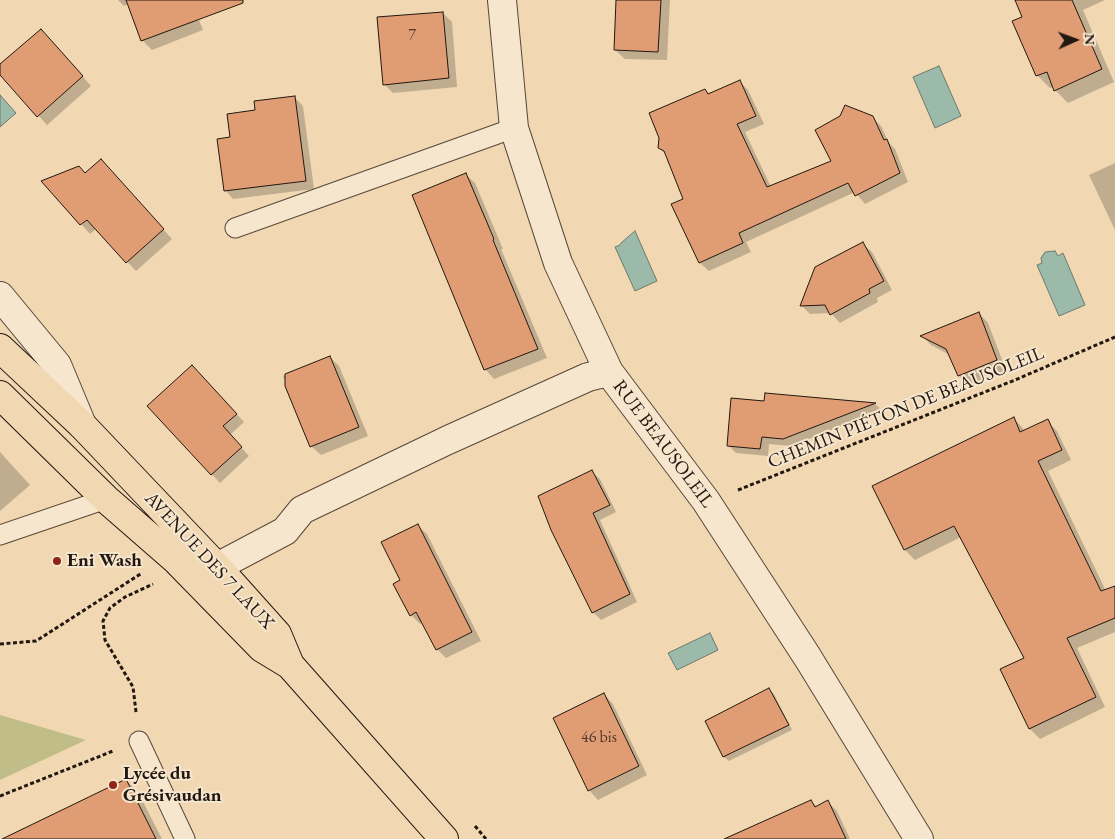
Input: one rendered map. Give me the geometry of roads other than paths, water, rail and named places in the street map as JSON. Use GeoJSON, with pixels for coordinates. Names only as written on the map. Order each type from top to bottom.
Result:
{"type":"FeatureCollection","features":[{"type":"Feature","properties":{"kind":"main road","name":"AVENUE DES 7 LAUX"},"geometry":{"type":"LineString","coordinates":[[0,348],[82,425],[217,567],[277,634],[290,665],[444,839]]}},
{"type":"Feature","properties":{"kind":"main road"},"geometry":{"type":"LineString","coordinates":[[0,395],[106,499],[176,560],[262,648],[290,665]]}},
{"type":"Feature","properties":{"kind":"street"},"geometry":{"type":"LineString","coordinates":[[502,0],[514,128],[558,263],[609,372]]}},
{"type":"Feature","properties":{"kind":"street","name":"AVENUE DES 7 LAUX"},"geometry":{"type":"LineString","coordinates":[[0,296],[57,365],[82,425]]}},
{"type":"Feature","properties":{"kind":"street","name":"RUE BEAUSOLEIL"},"geometry":{"type":"LineString","coordinates":[[217,567],[286,531],[302,510],[588,376],[609,372],[706,501],[808,658],[919,839]]}},
{"type":"Feature","properties":{"kind":"lane"},"geometry":{"type":"LineString","coordinates":[[236,228],[514,128]]}},
{"type":"Feature","properties":{"kind":"lane"},"geometry":{"type":"LineString","coordinates":[[0,535],[106,499]]}},
{"type":"Feature","properties":{"kind":"lane"},"geometry":{"type":"LineString","coordinates":[[139,741],[185,839]]}},
{"type":"Feature","properties":{"kind":"place","name":"Eni Wash"},"geometry":{"type":"Point","coordinates":[57,561]}},
{"type":"Feature","properties":{"kind":"place","name":"Lycée du Grésivaudan"},"geometry":{"type":"Point","coordinates":[113,785]}}]}
